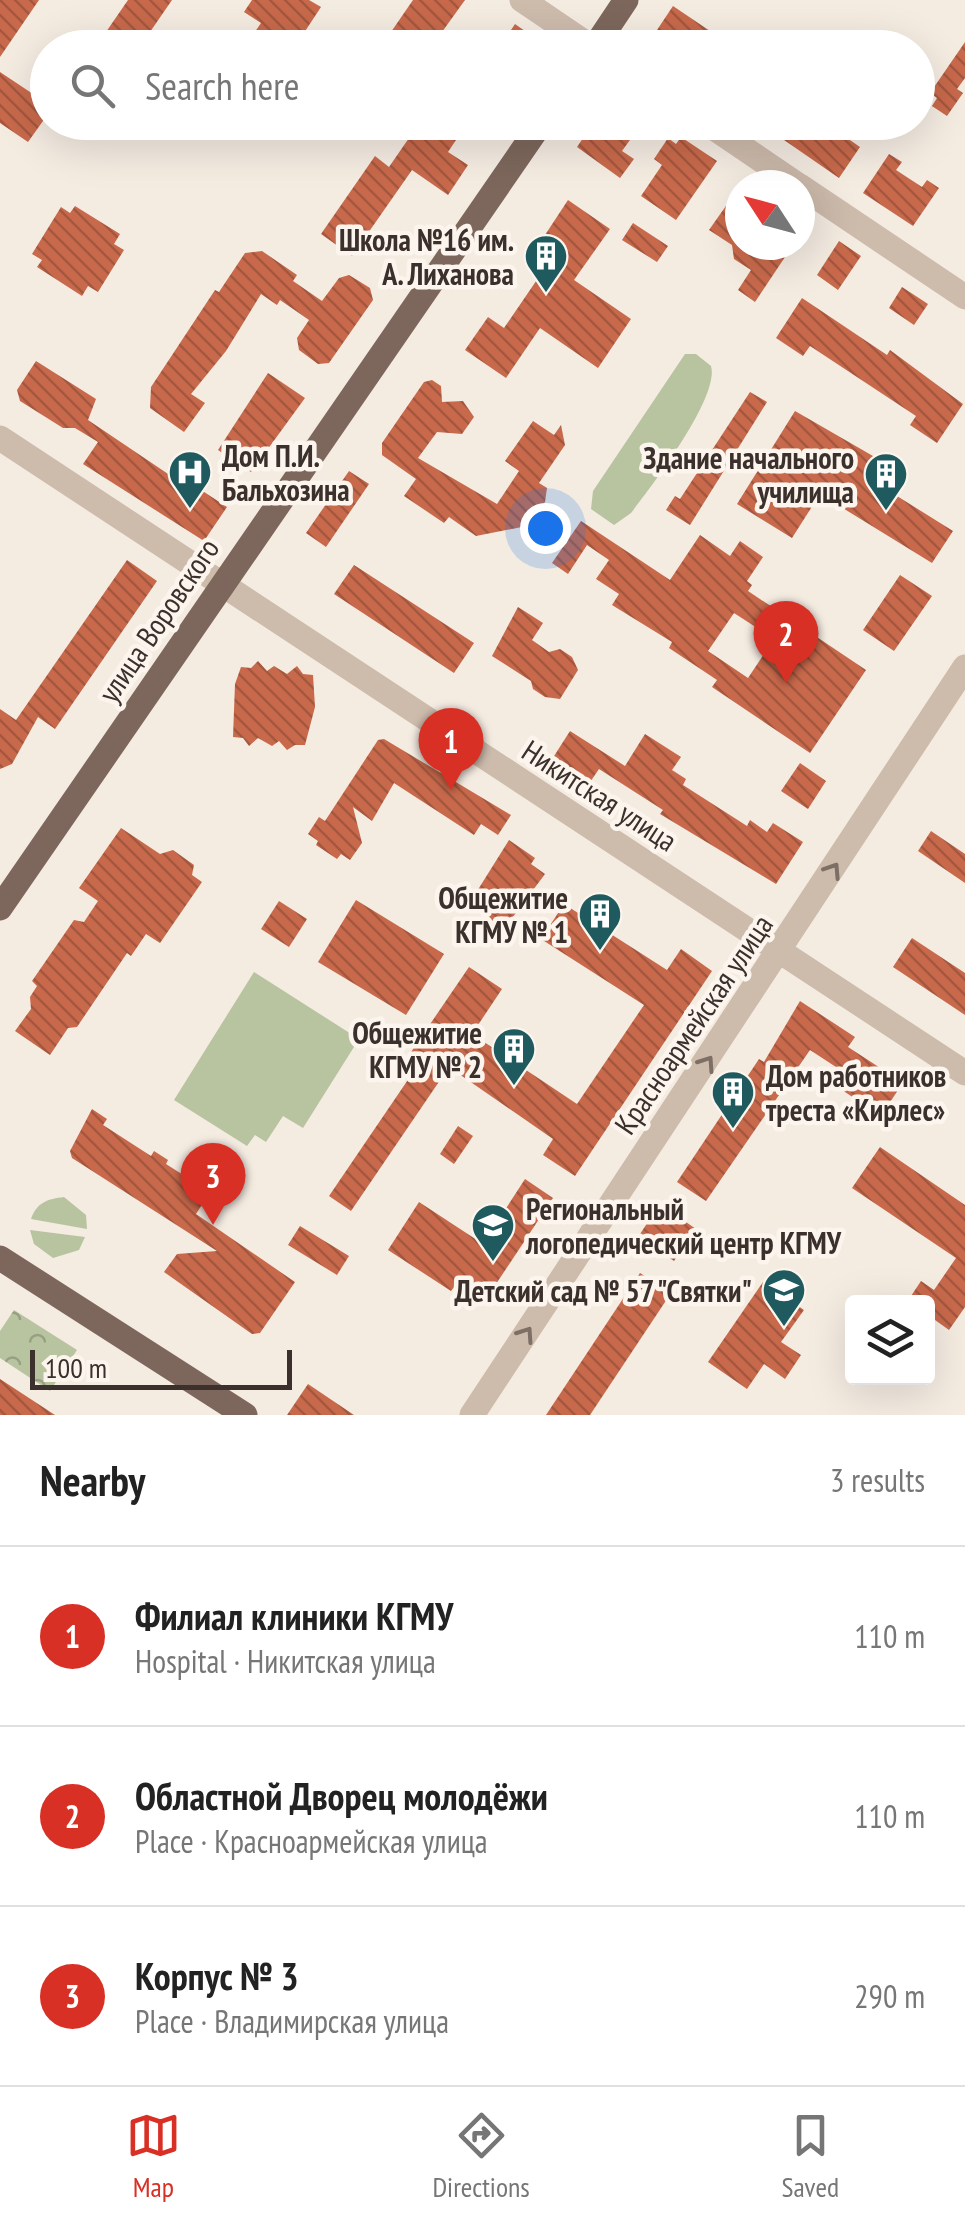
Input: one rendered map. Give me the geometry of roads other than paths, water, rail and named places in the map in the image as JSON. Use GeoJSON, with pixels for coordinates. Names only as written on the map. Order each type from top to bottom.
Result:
{"type":"FeatureCollection","features":[{"type":"Feature","properties":{"kind":"main road"},"geometry":{"type":"LineString","coordinates":[[606,30],[626,0]]}},
{"type":"Feature","properties":{"kind":"main road","name":"улица Воровского"},"geometry":{"type":"LineString","coordinates":[[0,908],[530,140]]}},
{"type":"Feature","properties":{"kind":"main road"},"geometry":{"type":"LineString","coordinates":[[0,1258],[245,1415]]}},
{"type":"Feature","properties":{"kind":"street"},"geometry":{"type":"LineString","coordinates":[[522,0],[567,30]]}},
{"type":"Feature","properties":{"kind":"street"},"geometry":{"type":"LineString","coordinates":[[731,140],[776,170]]}},
{"type":"Feature","properties":{"kind":"street"},"geometry":{"type":"LineString","coordinates":[[815,197],[965,297]]}},
{"type":"Feature","properties":{"kind":"street","name":"Никитская улица"},"geometry":{"type":"LineString","coordinates":[[0,438],[965,1073]]}},
{"type":"Feature","properties":{"kind":"street","name":"Красноармейская улица"},"geometry":{"type":"LineString","coordinates":[[472,1415],[965,667]]}},
{"type":"Feature","properties":{"kind":"place","name":"Школа №16 им. А. Лиханова"},"geometry":{"type":"Point","coordinates":[546,294]}},
{"type":"Feature","properties":{"kind":"place","name":"Дом П.И. Бальхозина"},"geometry":{"type":"Point","coordinates":[190,510]}},
{"type":"Feature","properties":{"kind":"place","name":"Здание начального училища"},"geometry":{"type":"Point","coordinates":[886,512]}},
{"type":"Feature","properties":{"kind":"place","name":"Областной Дворец молодёжи"},"geometry":{"type":"Point","coordinates":[786,683]}},
{"type":"Feature","properties":{"kind":"place","name":"Филиал клиники КГМУ"},"geometry":{"type":"Point","coordinates":[451,790]}},
{"type":"Feature","properties":{"kind":"place","name":"Общежитие КГМУ № 1"},"geometry":{"type":"Point","coordinates":[600,952]}},
{"type":"Feature","properties":{"kind":"place","name":"Общежитие КГМУ № 2"},"geometry":{"type":"Point","coordinates":[514,1087]}},
{"type":"Feature","properties":{"kind":"place","name":"Дом работников треста «Кирлес»"},"geometry":{"type":"Point","coordinates":[733,1130]}},
{"type":"Feature","properties":{"kind":"place","name":"Корпус № 3"},"geometry":{"type":"Point","coordinates":[213,1225]}},
{"type":"Feature","properties":{"kind":"place","name":"Региональный логопедический центр КГМУ"},"geometry":{"type":"Point","coordinates":[493,1263]}},
{"type":"Feature","properties":{"kind":"place","name":"Детский сад № 57 \"Святки\""},"geometry":{"type":"Point","coordinates":[784,1328]}}]}
